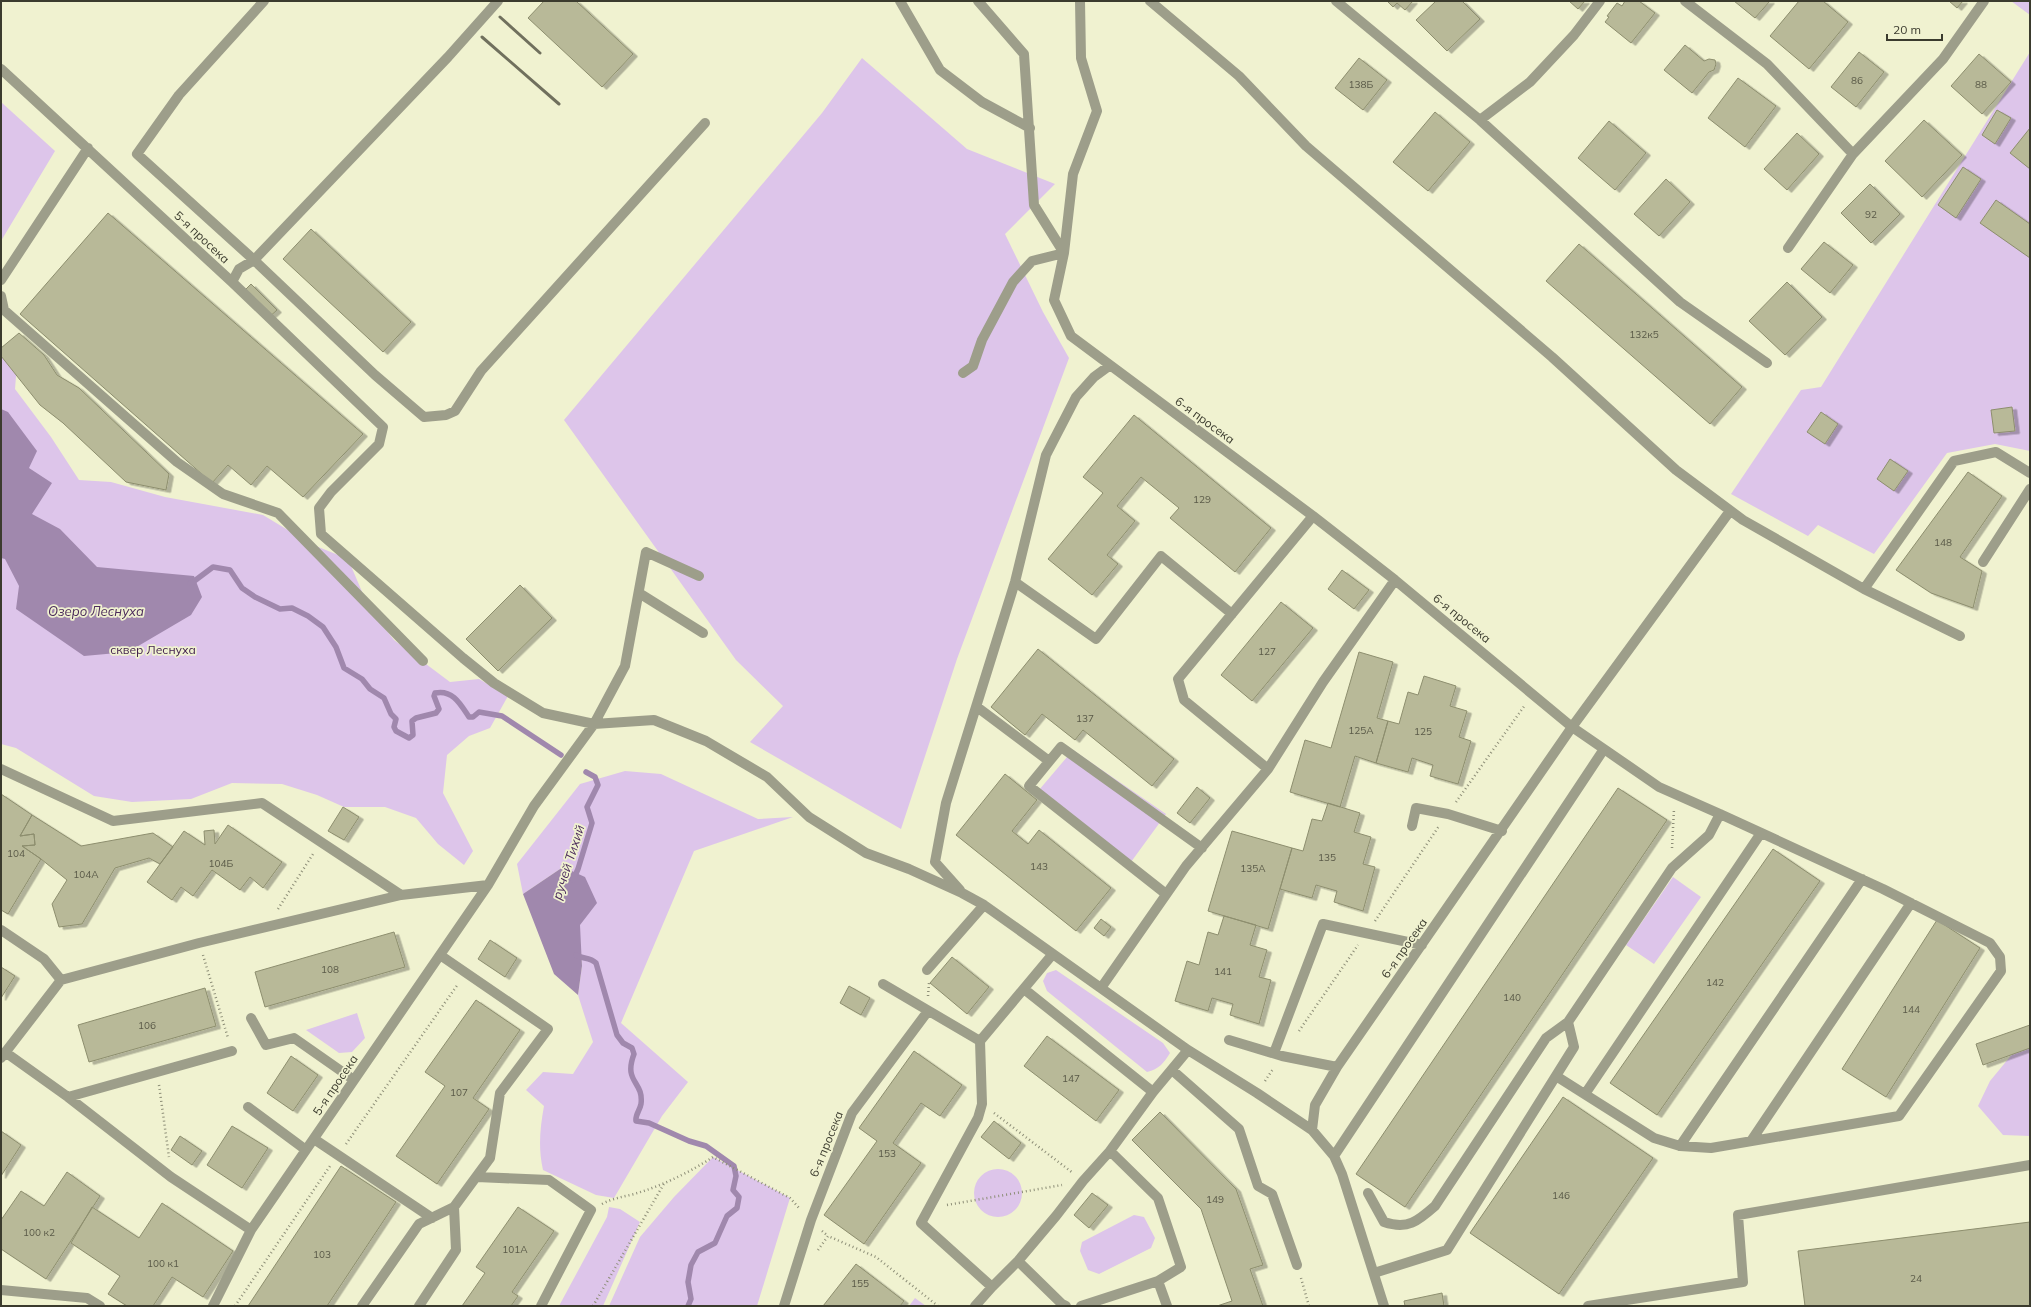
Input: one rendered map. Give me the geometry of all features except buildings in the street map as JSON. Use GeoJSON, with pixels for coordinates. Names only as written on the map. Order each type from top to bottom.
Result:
{"type":"FeatureCollection","features":[{"type":"Feature","properties":{"kind":"street"},"geometry":{"type":"LineString","coordinates":[[264,1],[179,95],[137,154],[254,260],[375,375],[424,417],[446,415],[455,411],[481,371],[705,123]]}},
{"type":"Feature","properties":{"kind":"street"},"geometry":{"type":"LineString","coordinates":[[232,282],[239,270],[254,260],[448,58],[498,1]]}},
{"type":"Feature","properties":{"kind":"street"},"geometry":{"type":"LineString","coordinates":[[900,1],[940,70],[982,102],[1030,128]]}},
{"type":"Feature","properties":{"kind":"street"},"geometry":{"type":"LineString","coordinates":[[962,373],[973,366],[985,334],[1013,282],[1032,261],[1064,253],[1034,205],[1024,54],[978,1]]}},
{"type":"Feature","properties":{"kind":"street","name":"6-я просека"},"geometry":{"type":"LineString","coordinates":[[1080,1],[1080,58],[1097,111],[1073,174],[1064,253],[1054,300],[1070,336],[1313,516],[1395,580],[1572,727],[1502,831],[1337,1067],[1315,1105],[1312,1130]]}},
{"type":"Feature","properties":{"kind":"street"},"geometry":{"type":"LineString","coordinates":[[1150,1],[1239,76],[1312,152],[1552,357],[1676,470],[1743,520],[1864,589],[1960,636]]}},
{"type":"Feature","properties":{"kind":"street"},"geometry":{"type":"LineString","coordinates":[[1336,1],[1480,120],[1680,302],[1766,363]]}},
{"type":"Feature","properties":{"kind":"street"},"geometry":{"type":"LineString","coordinates":[[1480,120],[1530,82],[1574,35],[1600,1]]}},
{"type":"Feature","properties":{"kind":"street"},"geometry":{"type":"LineString","coordinates":[[1685,1],[1767,64],[1853,154]]}},
{"type":"Feature","properties":{"kind":"street"},"geometry":{"type":"LineString","coordinates":[[1788,248],[1853,154],[1942,58],[1984,1]]}},
{"type":"Feature","properties":{"kind":"street","name":"5-я просека"},"geometry":{"type":"LineString","coordinates":[[1,69],[232,282],[383,427],[379,444],[332,492],[319,508],[321,534],[494,683],[543,714],[594,724]]}},
{"type":"Feature","properties":{"kind":"street"},"geometry":{"type":"LineString","coordinates":[[1,280],[88,148]]}},
{"type":"Feature","properties":{"kind":"street"},"geometry":{"type":"LineString","coordinates":[[1,296],[4,310],[177,462],[223,494],[278,513],[423,661]]}},
{"type":"Feature","properties":{"kind":"street"},"geometry":{"type":"LineString","coordinates":[[962,893],[935,862],[946,803],[1015,582],[1046,455],[1076,397],[1094,377],[1109,366]]}},
{"type":"Feature","properties":{"kind":"street"},"geometry":{"type":"LineString","coordinates":[[1864,589],[1954,461],[1996,452],[2030,473]]}},
{"type":"Feature","properties":{"kind":"street"},"geometry":{"type":"LineString","coordinates":[[1983,562],[2030,488]]}},
{"type":"Feature","properties":{"kind":"street"},"geometry":{"type":"LineString","coordinates":[[1556,1076],[1654,1138],[1680,1146],[1711,1148],[1899,1116],[2001,972],[2000,957],[1990,943],[1862,879],[1659,787],[1572,727],[1730,511]]}},
{"type":"Feature","properties":{"kind":"street"},"geometry":{"type":"LineString","coordinates":[[1268,769],[1184,700],[1178,679],[1313,516]]}},
{"type":"Feature","properties":{"kind":"street","name":"5-я просека"},"geometry":{"type":"LineString","coordinates":[[213,1306],[251,1230],[488,885],[534,806],[594,724],[625,666],[646,552],[699,576]]}},
{"type":"Feature","properties":{"kind":"street"},"geometry":{"type":"LineString","coordinates":[[1015,582],[1096,639],[1161,556],[1232,614]]}},
{"type":"Feature","properties":{"kind":"street"},"geometry":{"type":"LineString","coordinates":[[1101,988],[1186,866],[1268,769],[1323,682],[1395,580]]}},
{"type":"Feature","properties":{"kind":"street"},"geometry":{"type":"LineString","coordinates":[[639,592],[703,633]]}},
{"type":"Feature","properties":{"kind":"street"},"geometry":{"type":"LineString","coordinates":[[977,707],[1049,761]]}},
{"type":"Feature","properties":{"kind":"street"},"geometry":{"type":"LineString","coordinates":[[594,724],[654,720],[706,741],[767,777],[809,817],[866,853],[909,869],[962,893],[984,905],[1052,955],[1188,1050],[1257,1093],[1312,1130],[1334,1156],[1342,1174],[1384,1306]]}},
{"type":"Feature","properties":{"kind":"street"},"geometry":{"type":"LineString","coordinates":[[1166,894],[1029,786],[1061,747],[1202,848]]}},
{"type":"Feature","properties":{"kind":"street"},"geometry":{"type":"LineString","coordinates":[[1334,1156],[1604,749]]}},
{"type":"Feature","properties":{"kind":"street"},"geometry":{"type":"LineString","coordinates":[[1,769],[113,821],[262,803],[401,895]]}},
{"type":"Feature","properties":{"kind":"street"},"geometry":{"type":"LineString","coordinates":[[1412,826],[1416,808],[1448,814],[1502,831]]}},
{"type":"Feature","properties":{"kind":"street"},"geometry":{"type":"LineString","coordinates":[[1368,1193],[1384,1222],[1394,1226],[1418,1222],[1435,1206],[1546,1038],[1568,1022],[1672,868],[1709,835],[1720,814]]}},
{"type":"Feature","properties":{"kind":"street"},"geometry":{"type":"LineString","coordinates":[[1585,1094],[1761,833]]}},
{"type":"Feature","properties":{"kind":"street"},"geometry":{"type":"LineString","coordinates":[[1680,1146],[1862,879]]}},
{"type":"Feature","properties":{"kind":"street"},"geometry":{"type":"LineString","coordinates":[[251,1230],[171,1177],[68,1097],[3,1055],[61,980],[199,943],[401,895],[488,885]]}},
{"type":"Feature","properties":{"kind":"street"},"geometry":{"type":"LineString","coordinates":[[1751,1141],[1911,903]]}},
{"type":"Feature","properties":{"kind":"street"},"geometry":{"type":"LineString","coordinates":[[927,970],[984,905]]}},
{"type":"Feature","properties":{"kind":"street"},"geometry":{"type":"LineString","coordinates":[[1278,1055],[1323,924],[1422,945]]}},
{"type":"Feature","properties":{"kind":"street"},"geometry":{"type":"LineString","coordinates":[[1,930],[44,959],[61,980]]}},
{"type":"Feature","properties":{"kind":"street"},"geometry":{"type":"LineString","coordinates":[[362,1306],[419,1224],[454,1207],[490,1158],[500,1093],[548,1029],[440,955]]}},
{"type":"Feature","properties":{"kind":"street"},"geometry":{"type":"LineString","coordinates":[[992,1287],[921,1223],[978,1118],[982,1104],[980,1041],[1052,955]]}},
{"type":"Feature","properties":{"kind":"street"},"geometry":{"type":"LineString","coordinates":[[883,984],[980,1041]]}},
{"type":"Feature","properties":{"kind":"street"},"geometry":{"type":"LineString","coordinates":[[1024,989],[1153,1092]]}},
{"type":"Feature","properties":{"kind":"street","name":"6-я просека"},"geometry":{"type":"LineString","coordinates":[[784,1306],[811,1220],[852,1113],[928,1011]]}},
{"type":"Feature","properties":{"kind":"street"},"geometry":{"type":"LineString","coordinates":[[251,1018],[266,1045],[294,1038],[354,1080]]}},
{"type":"Feature","properties":{"kind":"street"},"geometry":{"type":"LineString","coordinates":[[1374,1273],[1447,1250],[1574,1047],[1568,1022]]}},
{"type":"Feature","properties":{"kind":"street"},"geometry":{"type":"LineString","coordinates":[[1229,1040],[1278,1055],[1337,1067]]}},
{"type":"Feature","properties":{"kind":"street"},"geometry":{"type":"LineString","coordinates":[[975,1306],[1018,1262],[1083,1181],[1110,1151],[1153,1092],[1188,1050]]}},
{"type":"Feature","properties":{"kind":"street"},"geometry":{"type":"LineString","coordinates":[[68,1097],[232,1051]]}},
{"type":"Feature","properties":{"kind":"street"},"geometry":{"type":"LineString","coordinates":[[1172,1070],[1239,1129],[1258,1186],[1272,1194],[1297,1265]]}},
{"type":"Feature","properties":{"kind":"street"},"geometry":{"type":"LineString","coordinates":[[248,1107],[306,1150]]}},
{"type":"Feature","properties":{"kind":"street"},"geometry":{"type":"LineString","coordinates":[[314,1139],[432,1218]]}},
{"type":"Feature","properties":{"kind":"street"},"geometry":{"type":"LineString","coordinates":[[1081,1306],[1158,1281],[1181,1267],[1158,1198],[1110,1151]]}},
{"type":"Feature","properties":{"kind":"street"},"geometry":{"type":"LineString","coordinates":[[1588,1306],[1742,1282],[1738,1215],[2030,1165]]}},
{"type":"Feature","properties":{"kind":"street"},"geometry":{"type":"LineString","coordinates":[[477,1177],[549,1180],[591,1210],[541,1306]]}},
{"type":"Feature","properties":{"kind":"street"},"geometry":{"type":"LineString","coordinates":[[419,1306],[456,1250],[454,1207]]}},
{"type":"Feature","properties":{"kind":"street"},"geometry":{"type":"LineString","coordinates":[[1018,1262],[1062,1304],[1066,1306]]}},
{"type":"Feature","properties":{"kind":"street"},"geometry":{"type":"LineString","coordinates":[[1158,1281],[1167,1306]]}},
{"type":"Feature","properties":{"kind":"street"},"geometry":{"type":"LineString","coordinates":[[1,1290],[87,1298],[100,1306]]}},
{"type":"Feature","properties":{"kind":"path"},"geometry":{"type":"LineString","coordinates":[[1257,1093],[1278,1055],[1367,933],[1448,814],[1534,694]]}},
{"type":"Feature","properties":{"kind":"path"},"geometry":{"type":"LineString","coordinates":[[1672,868],[1675,794]]}},
{"type":"Feature","properties":{"kind":"path"},"geometry":{"type":"LineString","coordinates":[[267,927],[320,842]]}},
{"type":"Feature","properties":{"kind":"path"},"geometry":{"type":"LineString","coordinates":[[199,943],[232,1051]]}},
{"type":"Feature","properties":{"kind":"path"},"geometry":{"type":"LineString","coordinates":[[927,970],[929,977],[928,1011]]}},
{"type":"Feature","properties":{"kind":"path"},"geometry":{"type":"LineString","coordinates":[[235,1306],[466,972]]}},
{"type":"Feature","properties":{"kind":"path"},"geometry":{"type":"LineString","coordinates":[[157,1072],[171,1177]]}},
{"type":"Feature","properties":{"kind":"path"},"geometry":{"type":"LineString","coordinates":[[982,1104],[1083,1181]]}},
{"type":"Feature","properties":{"kind":"path"},"geometry":{"type":"LineString","coordinates":[[591,1210],[614,1198],[635,1194],[666,1182],[697,1168],[713,1158],[790,1198],[811,1220]]}},
{"type":"Feature","properties":{"kind":"path"},"geometry":{"type":"LineString","coordinates":[[928,1209],[1083,1181]]}},
{"type":"Feature","properties":{"kind":"path"},"geometry":{"type":"LineString","coordinates":[[593,1306],[666,1182]]}},
{"type":"Feature","properties":{"kind":"path"},"geometry":{"type":"LineString","coordinates":[[815,1254],[828,1236],[876,1257],[938,1306]]}},
{"type":"Feature","properties":{"kind":"path"},"geometry":{"type":"LineString","coordinates":[[1297,1265],[1309,1306]]}},
{"type":"Feature","properties":{"kind":"green space"},"geometry":{"type":"Polygon","coordinates":[[[2011,1],[2030,1],[2030,15],[2011,1]]]}},
{"type":"Feature","properties":{"kind":"green space"},"geometry":{"type":"Polygon","coordinates":[[[2030,52],[2030,451],[1995,444],[1947,453],[1874,554],[1818,525],[1808,536],[1731,494],[1801,390],[1821,387],[2030,52]]]}},
{"type":"Feature","properties":{"kind":"green space"},"geometry":{"type":"Polygon","coordinates":[[[862,58],[967,149],[1055,184],[1005,234],[1043,312],[1069,358],[957,659],[901,829],[750,742],[783,706],[736,660],[564,420],[822,113],[862,58]]]}},
{"type":"Feature","properties":{"kind":"green space"},"geometry":{"type":"Polygon","coordinates":[[[1,102],[55,151],[1,241],[1,102]]]}},
{"type":"Feature","properties":{"kind":"green space","name":"сквер Леснуха"},"geometry":{"type":"Polygon","coordinates":[[[1,355],[17,364],[15,389],[51,437],[79,480],[111,482],[165,497],[263,515],[311,544],[348,559],[369,608],[394,640],[450,682],[479,679],[508,696],[490,728],[469,736],[447,755],[443,793],[473,851],[464,865],[438,844],[416,818],[385,807],[344,807],[317,795],[282,784],[232,783],[191,799],[132,802],[94,796],[16,748],[1,744],[1,355]]]}},
{"type":"Feature","properties":{"kind":"green space"},"geometry":{"type":"Polygon","coordinates":[[[1073,750],[1166,814],[1131,862],[1039,790],[1073,750]]]}},
{"type":"Feature","properties":{"kind":"green space"},"geometry":{"type":"Polygon","coordinates":[[[625,771],[661,774],[758,819],[793,817],[694,851],[621,1023],[688,1082],[662,1116],[614,1198],[596,1195],[543,1170],[540,1154],[540,1138],[544,1106],[526,1090],[543,1072],[573,1074],[593,1042],[578,995],[582,966],[579,925],[563,867],[523,894],[517,864],[580,784],[625,771]]]}},
{"type":"Feature","properties":{"kind":"green space"},"geometry":{"type":"Polygon","coordinates":[[[1673,877],[1701,897],[1654,964],[1626,945],[1673,877]]]}},
{"type":"Feature","properties":{"kind":"green space"},"geometry":{"type":"Polygon","coordinates":[[[1056,970],[1163,1043],[1170,1053],[1163,1063],[1155,1069],[1147,1072],[1047,991],[1043,981],[1047,973],[1056,970]]]}},
{"type":"Feature","properties":{"kind":"green space"},"geometry":{"type":"Polygon","coordinates":[[[357,1013],[365,1038],[352,1052],[339,1053],[306,1030],[357,1013]]]}},
{"type":"Feature","properties":{"kind":"green space"},"geometry":{"type":"Polygon","coordinates":[[[2023,1041],[2030,1041],[2030,1136],[2003,1135],[1978,1106],[1990,1081],[2023,1041]]]}},
{"type":"Feature","properties":{"kind":"green space"},"geometry":{"type":"Polygon","coordinates":[[[713,1157],[790,1198],[757,1306],[609,1306],[640,1237],[674,1197],[713,1157]]]}},
{"type":"Feature","properties":{"kind":"green space"},"geometry":{"type":"Polygon","coordinates":[[[998,1169],[1007,1171],[1015,1176],[1020,1184],[1022,1193],[1020,1202],[1015,1210],[1007,1215],[998,1217],[989,1215],[981,1210],[976,1202],[974,1193],[976,1184],[981,1176],[989,1171],[998,1169]]]}},
{"type":"Feature","properties":{"kind":"green space"},"geometry":{"type":"Polygon","coordinates":[[[609,1207],[620,1209],[640,1222],[603,1306],[559,1306],[607,1217],[609,1207]]]}},
{"type":"Feature","properties":{"kind":"green space"},"geometry":{"type":"Polygon","coordinates":[[[1134,1215],[1144,1217],[1155,1238],[1151,1248],[1099,1274],[1088,1270],[1080,1251],[1082,1242],[1134,1215]]]}},
{"type":"Feature","properties":{"kind":"green space"},"geometry":{"type":"Polygon","coordinates":[[[915,1298],[926,1306],[909,1306],[915,1298]]]}},
{"type":"Feature","properties":{"kind":"water","name":"Озеро Леснуха"},"geometry":{"type":"Polygon","coordinates":[[[1,409],[8,412],[37,451],[29,468],[52,483],[32,514],[60,529],[97,567],[194,576],[202,597],[191,615],[128,652],[84,656],[16,609],[19,586],[5,559],[1,558],[1,409]]]}},
{"type":"Feature","properties":{"kind":"water"},"geometry":{"type":"Polygon","coordinates":[[[563,867],[585,877],[597,903],[580,925],[582,966],[578,995],[554,974],[523,894],[563,867]]]}},
{"type":"Feature","properties":{"kind":"waterway","name":"ручей Тихий"},"geometry":{"type":"LineString","coordinates":[[190,583],[213,567],[230,570],[242,588],[255,597],[280,609],[292,608],[308,616],[323,627],[336,647],[344,668],[362,679],[370,689],[384,698],[391,714],[396,719],[394,727],[396,731],[409,738],[413,735],[412,721],[416,718],[436,713],[439,709],[434,696],[435,693],[441,692],[447,693],[456,699],[469,717],[473,717],[479,712],[502,716],[561,755]]}},
{"type":"Feature","properties":{"kind":"waterway","name":"ручей Тихий"},"geometry":{"type":"LineString","coordinates":[[573,880],[578,869],[592,823],[587,807],[598,785],[595,777],[586,772]]}},
{"type":"Feature","properties":{"kind":"waterway","name":"ручей Тихий"},"geometry":{"type":"LineString","coordinates":[[576,955],[596,963],[617,1035],[623,1043],[632,1048],[634,1054],[631,1064],[631,1071],[641,1096],[641,1104],[636,1121],[649,1123],[689,1141],[706,1146],[734,1166],[736,1176],[733,1190],[739,1197],[737,1208],[727,1216],[715,1243],[698,1252],[691,1265],[688,1282],[691,1299],[688,1306]]}},
{"type":"Feature","properties":{"kind":"railway"},"geometry":{"type":"LineString","coordinates":[[500,17],[540,53]]}},
{"type":"Feature","properties":{"kind":"railway"},"geometry":{"type":"LineString","coordinates":[[482,37],[559,104]]}}]}
